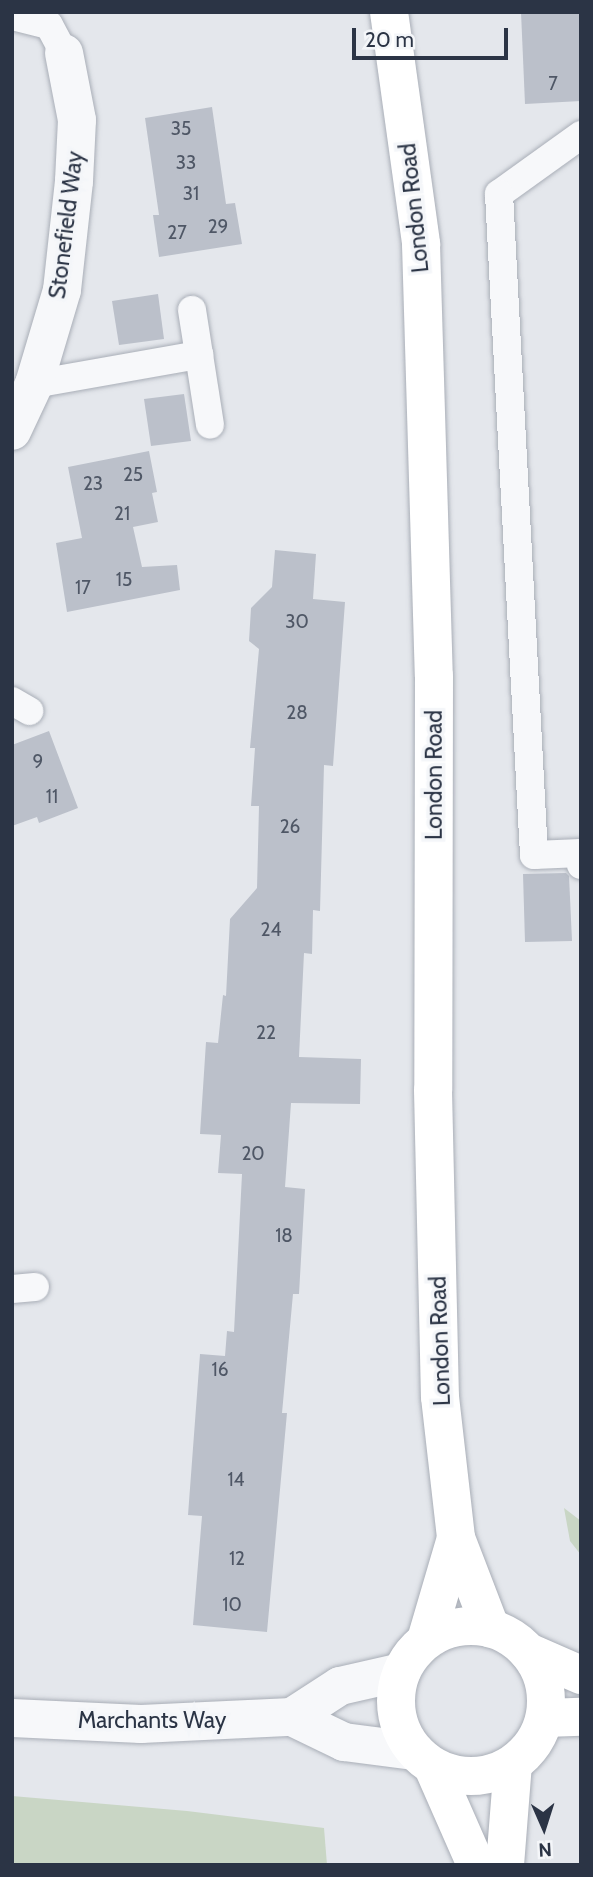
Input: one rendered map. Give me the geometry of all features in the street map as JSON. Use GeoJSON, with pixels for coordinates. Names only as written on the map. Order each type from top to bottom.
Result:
{"type":"FeatureCollection","features":[{"type":"Feature","properties":{"kind":"main road","name":"London Road"},"geometry":{"type":"LineString","coordinates":[[389,12],[421,244],[434,676],[433,1090],[440,1397],[456,1538],[491,1629]]}},
{"type":"Feature","properties":{"kind":"main road","name":"London Road"},"geometry":{"type":"LineString","coordinates":[[426,1640],[456,1538]]}},
{"type":"Feature","properties":{"kind":"main road"},"geometry":{"type":"LineString","coordinates":[[423,1759],[459,1776],[488,1776],[513,1764],[563,1718],[546,1695],[541,1672],[528,1652],[512,1637],[491,1629],[468,1626],[446,1630],[426,1640],[401,1672],[395,1699],[399,1727],[423,1759],[476,1865]]}},
{"type":"Feature","properties":{"kind":"main road"},"geometry":{"type":"LineString","coordinates":[[528,1652],[581,1675]]}},
{"type":"Feature","properties":{"kind":"main road"},"geometry":{"type":"LineString","coordinates":[[505,1865],[513,1764]]}},
{"type":"Feature","properties":{"kind":"street","name":"Stonefield Way"},"geometry":{"type":"LineString","coordinates":[[12,431],[34,384],[62,290],[74,181],[76,120],[64,53]]}},
{"type":"Feature","properties":{"kind":"street"},"geometry":{"type":"LineString","coordinates":[[292,1717],[340,1686],[401,1672]]}},
{"type":"Feature","properties":{"kind":"street","name":"Marchants Way"},"geometry":{"type":"LineString","coordinates":[[12,1718],[141,1724],[292,1717],[344,1742],[423,1759]]}},
{"type":"Feature","properties":{"kind":"lane"},"geometry":{"type":"LineString","coordinates":[[12,16],[49,25],[64,53]]}},
{"type":"Feature","properties":{"kind":"lane"},"geometry":{"type":"LineString","coordinates":[[581,135],[499,194],[534,855],[580,853],[581,865]]}},
{"type":"Feature","properties":{"kind":"lane"},"geometry":{"type":"LineString","coordinates":[[192,310],[210,425]]}},
{"type":"Feature","properties":{"kind":"lane"},"geometry":{"type":"LineString","coordinates":[[34,384],[199,355]]}},
{"type":"Feature","properties":{"kind":"green space"},"geometry":{"type":"Polygon","coordinates":[[[564,1508],[581,1521],[581,1555],[570,1541],[564,1508]]]}},
{"type":"Feature","properties":{"kind":"green space"},"geometry":{"type":"Polygon","coordinates":[[[12,1796],[187,1811],[324,1828],[327,1865],[12,1865],[12,1796]]]}},
{"type":"Feature","properties":{"kind":"building"},"geometry":{"type":"Polygon","coordinates":[[[521,12],[581,12],[581,101],[525,104],[521,12]]]}},
{"type":"Feature","properties":{"kind":"building"},"geometry":{"type":"Polygon","coordinates":[[[212,107],[226,204],[235,203],[242,244],[159,257],[153,215],[159,215],[145,118],[212,107]]]}},
{"type":"Feature","properties":{"kind":"building"},"geometry":{"type":"Polygon","coordinates":[[[158,294],[164,339],[119,345],[112,301],[158,294]]]}},
{"type":"Feature","properties":{"kind":"building"},"geometry":{"type":"Polygon","coordinates":[[[184,394],[191,441],[151,446],[144,399],[184,394]]]}},
{"type":"Feature","properties":{"kind":"building"},"geometry":{"type":"Polygon","coordinates":[[[149,451],[157,492],[152,493],[158,522],[133,527],[142,567],[177,565],[180,590],[67,612],[56,543],[82,538],[68,467],[149,451]]]}},
{"type":"Feature","properties":{"kind":"building"},"geometry":{"type":"Polygon","coordinates":[[[275,550],[316,554],[313,599],[345,602],[333,766],[324,765],[320,911],[313,910],[312,954],[304,953],[299,1057],[361,1059],[360,1104],[291,1103],[285,1187],[305,1189],[299,1294],[293,1294],[282,1413],[287,1413],[267,1632],[193,1625],[202,1516],[188,1515],[200,1354],[225,1356],[227,1331],[234,1332],[242,1174],[218,1173],[221,1135],[200,1134],[206,1042],[218,1043],[223,995],[226,996],[230,919],[257,888],[259,806],[251,806],[255,748],[250,748],[259,649],[249,641],[251,608],[272,587],[275,550]]]}},
{"type":"Feature","properties":{"kind":"building"},"geometry":{"type":"Polygon","coordinates":[[[49,731],[78,808],[39,823],[37,817],[12,826],[12,745],[49,731]]]}},
{"type":"Feature","properties":{"kind":"building"},"geometry":{"type":"Polygon","coordinates":[[[566,873],[569,876],[572,941],[525,942],[523,874],[566,873]]]}}]}
